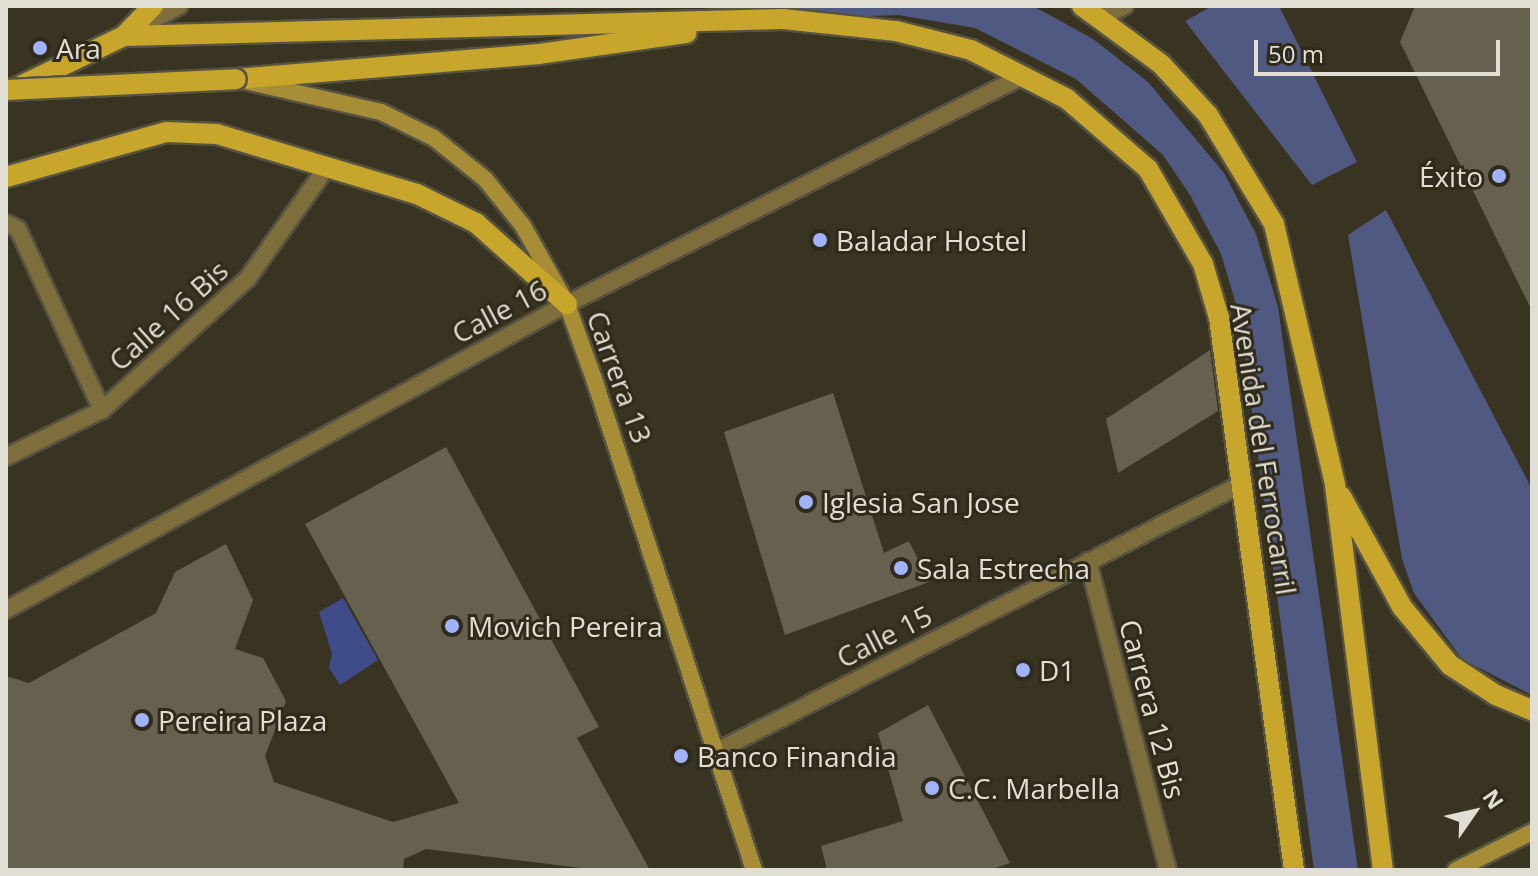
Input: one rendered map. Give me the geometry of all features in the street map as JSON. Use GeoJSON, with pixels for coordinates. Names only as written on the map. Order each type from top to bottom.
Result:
{"type":"FeatureCollection","features":[{"type":"Feature","properties":{"kind":"main road"},"geometry":{"type":"LineString","coordinates":[[6,92],[124,36],[153,6]]}},
{"type":"Feature","properties":{"kind":"main road","name":"Avenida del Ferrocarril"},"geometry":{"type":"LineString","coordinates":[[1082,6],[1161,64],[1208,115],[1274,224],[1335,485],[1383,870]]}},
{"type":"Feature","properties":{"kind":"main road"},"geometry":{"type":"LineString","coordinates":[[124,36],[783,19]]}},
{"type":"Feature","properties":{"kind":"main road"},"geometry":{"type":"LineString","coordinates":[[6,92],[236,79],[539,54],[783,19]]}},
{"type":"Feature","properties":{"kind":"main road","name":"Avenida del Ferrocarril"},"geometry":{"type":"LineString","coordinates":[[783,19],[896,31],[971,50],[1025,75],[1067,99],[1139,160],[1173,205],[1203,264],[1219,318],[1244,483],[1294,870]]}},
{"type":"Feature","properties":{"kind":"main road"},"geometry":{"type":"LineString","coordinates":[[6,177],[166,132],[217,134],[417,194],[476,223],[567,304]]}},
{"type":"Feature","properties":{"kind":"main road"},"geometry":{"type":"LineString","coordinates":[[1335,485],[1402,607],[1450,665],[1532,710]]}},
{"type":"Feature","properties":{"kind":"street"},"geometry":{"type":"LineString","coordinates":[[124,36],[179,6]]}},
{"type":"Feature","properties":{"kind":"street"},"geometry":{"type":"LineString","coordinates":[[1102,18],[1125,6]]}},
{"type":"Feature","properties":{"kind":"street","name":"Calle 16"},"geometry":{"type":"LineString","coordinates":[[6,610],[567,304],[1025,75]]}},
{"type":"Feature","properties":{"kind":"street","name":"Carrera 13"},"geometry":{"type":"LineString","coordinates":[[236,79],[381,112],[434,138],[485,179],[523,226],[567,304],[719,750],[754,870]]}},
{"type":"Feature","properties":{"kind":"street","name":"Calle 16 Bis"},"geometry":{"type":"LineString","coordinates":[[6,457],[102,410],[248,278],[327,167]]}},
{"type":"Feature","properties":{"kind":"street"},"geometry":{"type":"LineString","coordinates":[[6,223],[18,229],[102,410]]}},
{"type":"Feature","properties":{"kind":"street","name":"Calle 15"},"geometry":{"type":"LineString","coordinates":[[719,750],[1244,483]]}},
{"type":"Feature","properties":{"kind":"street","name":"Carrera 12 Bis"},"geometry":{"type":"LineString","coordinates":[[1088,561],[1168,870]]}},
{"type":"Feature","properties":{"kind":"street"},"geometry":{"type":"LineString","coordinates":[[1464,866],[1532,832]]}},
{"type":"Feature","properties":{"kind":"shaded area"},"geometry":{"type":"Polygon","coordinates":[[[782,6],[1033,6],[1093,39],[1148,82],[1224,173],[1256,234],[1278,307],[1358,870],[1314,870],[1239,314],[1221,254],[1190,195],[1163,155],[1076,79],[975,28],[898,15],[783,19],[782,6]]]}},
{"type":"Feature","properties":{"kind":"shaded area"},"geometry":{"type":"Polygon","coordinates":[[[1212,6],[1279,6],[1357,162],[1312,185],[1185,21],[1212,6]]]}},
{"type":"Feature","properties":{"kind":"shaded area"},"geometry":{"type":"Polygon","coordinates":[[[1386,210],[1532,489],[1532,695],[1462,659],[1414,593],[1402,559],[1348,235],[1386,210]]]}},
{"type":"Feature","properties":{"kind":"shaded area"},"geometry":{"type":"Polygon","coordinates":[[[343,598],[378,660],[340,685],[329,668],[332,654],[319,612],[343,598]]]}},
{"type":"Feature","properties":{"kind":"building","name":"Éxito"},"geometry":{"type":"Polygon","coordinates":[[[1415,6],[1532,6],[1532,311],[1400,42],[1415,6]]]}},
{"type":"Feature","properties":{"kind":"building"},"geometry":{"type":"Polygon","coordinates":[[[1210,350],[1218,411],[1118,473],[1106,419],[1210,350]]]}},
{"type":"Feature","properties":{"kind":"building","name":"Iglesia San Jose"},"geometry":{"type":"Polygon","coordinates":[[[833,393],[884,553],[909,541],[929,582],[785,635],[724,432],[833,393]]]}},
{"type":"Feature","properties":{"kind":"building","name":"Pereira Plaza"},"geometry":{"type":"Polygon","coordinates":[[[446,447],[599,727],[577,738],[650,870],[597,870],[426,849],[404,859],[403,870],[6,870],[6,676],[29,683],[156,613],[175,572],[226,544],[253,600],[235,649],[263,658],[286,701],[265,756],[274,782],[393,822],[459,803],[305,524],[446,447]]]}},
{"type":"Feature","properties":{"kind":"building","name":"C.C. Marbella"},"geometry":{"type":"Polygon","coordinates":[[[928,705],[1010,863],[990,870],[827,870],[821,846],[903,821],[878,733],[928,705]]]}},
{"type":"Feature","properties":{"kind":"place","name":"Ara"},"geometry":{"type":"Point","coordinates":[40,48]}},
{"type":"Feature","properties":{"kind":"place","name":"Éxito"},"geometry":{"type":"Point","coordinates":[1499,176]}},
{"type":"Feature","properties":{"kind":"place","name":"Baladar Hostel"},"geometry":{"type":"Point","coordinates":[820,240]}},
{"type":"Feature","properties":{"kind":"place","name":"Iglesia San Jose"},"geometry":{"type":"Point","coordinates":[806,502]}},
{"type":"Feature","properties":{"kind":"place","name":"Sala Estrecha"},"geometry":{"type":"Point","coordinates":[901,568]}},
{"type":"Feature","properties":{"kind":"place","name":"Movich Pereira"},"geometry":{"type":"Point","coordinates":[452,626]}},
{"type":"Feature","properties":{"kind":"place","name":"D1"},"geometry":{"type":"Point","coordinates":[1023,670]}},
{"type":"Feature","properties":{"kind":"place","name":"Pereira Plaza"},"geometry":{"type":"Point","coordinates":[142,720]}},
{"type":"Feature","properties":{"kind":"place","name":"Banco Finandia"},"geometry":{"type":"Point","coordinates":[681,756]}},
{"type":"Feature","properties":{"kind":"place","name":"C.C. Marbella"},"geometry":{"type":"Point","coordinates":[932,788]}}]}
